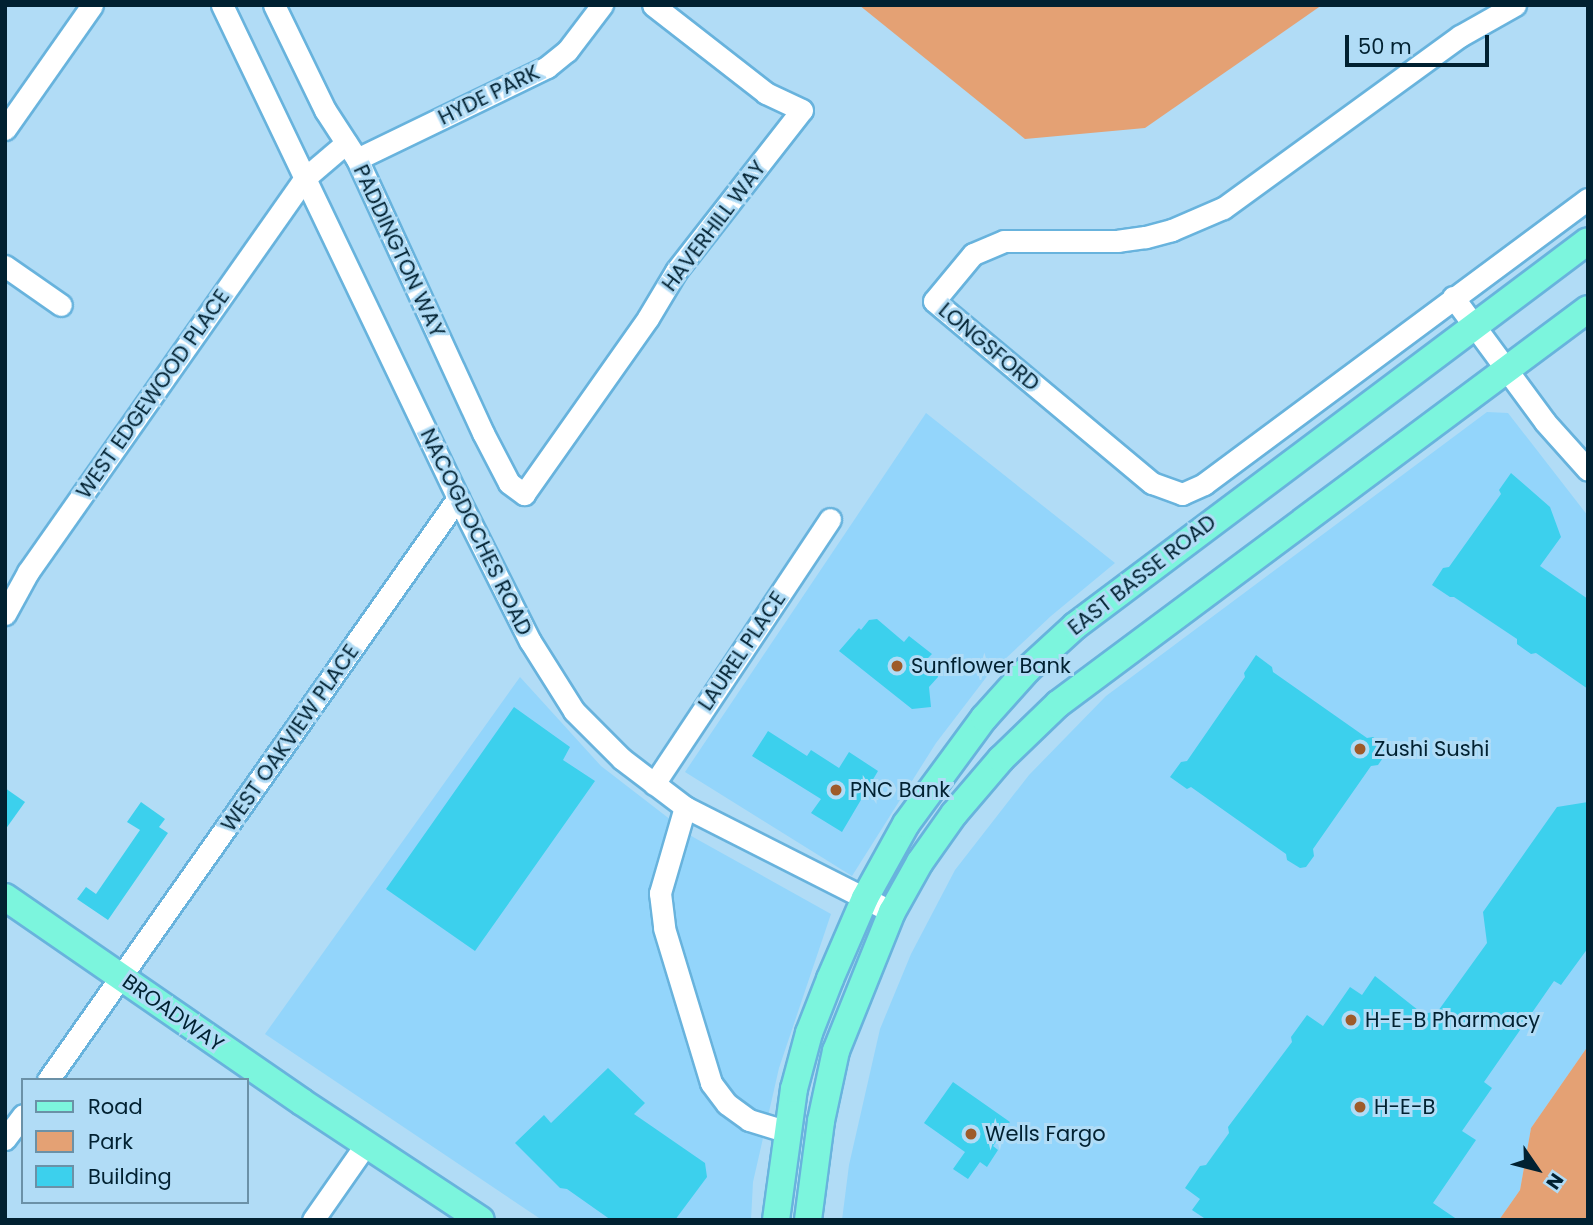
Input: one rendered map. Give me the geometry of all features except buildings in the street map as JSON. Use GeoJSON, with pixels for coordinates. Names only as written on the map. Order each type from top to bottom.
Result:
{"type":"FeatureCollection","features":[{"type":"Feature","properties":{"kind":"main road","name":"EAST BASSE ROAD"},"geometry":{"type":"LineString","coordinates":[[776,1220],[786,1131],[808,1033],[865,898],[906,824],[957,752],[1027,670],[1075,625],[1588,241]]}},
{"type":"Feature","properties":{"kind":"main road"},"geometry":{"type":"LineString","coordinates":[[808,1220],[819,1133],[836,1051],[892,912],[920,862],[954,814],[1001,759],[1058,704],[1588,309]]}},
{"type":"Feature","properties":{"kind":"main road","name":"BROADWAY"},"geometry":{"type":"LineString","coordinates":[[5,897],[481,1220]]}},
{"type":"Feature","properties":{"kind":"street"},"geometry":{"type":"LineString","coordinates":[[5,129],[92,5]]}},
{"type":"Feature","properties":{"kind":"street","name":"NACOGDOCHES ROAD"},"geometry":{"type":"LineString","coordinates":[[222,5],[458,498],[554,683],[597,737],[685,807],[892,912]]}},
{"type":"Feature","properties":{"kind":"street","name":"PADDINGTON WAY"},"geometry":{"type":"LineString","coordinates":[[274,5],[325,110],[351,151],[483,433],[509,483],[523,494]]}},
{"type":"Feature","properties":{"kind":"street","name":"HYDE PARK"},"geometry":{"type":"LineString","coordinates":[[305,178],[351,151],[547,67],[567,51],[602,5]]}},
{"type":"Feature","properties":{"kind":"street","name":"HAVERHILL WAY"},"geometry":{"type":"LineString","coordinates":[[523,494],[648,318],[676,271],[802,110],[766,93],[653,5]]}},
{"type":"Feature","properties":{"kind":"street","name":"LONGSFORD"},"geometry":{"type":"LineString","coordinates":[[1515,5],[1460,36],[1223,208],[1185,225],[1145,237],[1118,241],[1004,241],[973,254],[933,300],[1152,483],[1172,493],[1182,494],[1204,484],[1588,199]]}},
{"type":"Feature","properties":{"kind":"street","name":"WEST EDGEWOOD PLACE"},"geometry":{"type":"LineString","coordinates":[[5,614],[28,572],[305,178]]}},
{"type":"Feature","properties":{"kind":"street"},"geometry":{"type":"LineString","coordinates":[[5,266],[61,304]]}},
{"type":"Feature","properties":{"kind":"street"},"geometry":{"type":"LineString","coordinates":[[1453,297],[1545,422],[1588,470]]}},
{"type":"Feature","properties":{"kind":"street","name":"WEST OAKVIEW PLACE"},"geometry":{"type":"LineString","coordinates":[[49,1078],[458,498]]}},
{"type":"Feature","properties":{"kind":"street","name":"LAUREL PLACE"},"geometry":{"type":"LineString","coordinates":[[654,784],[830,519]]}},
{"type":"Feature","properties":{"kind":"street"},"geometry":{"type":"LineString","coordinates":[[685,807],[667,860],[661,900],[664,928],[711,1083],[727,1104],[749,1120],[786,1131]]}},
{"type":"Feature","properties":{"kind":"street"},"geometry":{"type":"LineString","coordinates":[[5,1139],[21,1118]]}},
{"type":"Feature","properties":{"kind":"street"},"geometry":{"type":"LineString","coordinates":[[313,1220],[366,1144]]}},
{"type":"Feature","properties":{"kind":"shaded area"},"geometry":{"type":"Polygon","coordinates":[[[1487,412],[1508,413],[1588,516],[1588,1046],[1531,1128],[1520,1190],[1499,1220],[842,1220],[849,1165],[880,1029],[911,954],[955,870],[1029,775],[1106,696],[1487,412]]]}},
{"type":"Feature","properties":{"kind":"shaded area"},"geometry":{"type":"Polygon","coordinates":[[[926,413],[1115,563],[1051,616],[988,675],[936,743],[852,876],[685,772],[926,413]]]}},
{"type":"Feature","properties":{"kind":"shaded area"},"geometry":{"type":"Polygon","coordinates":[[[520,677],[601,766],[693,837],[831,914],[779,1068],[753,1182],[751,1220],[542,1220],[265,1034],[520,677]]]}},
{"type":"Feature","properties":{"kind":"green space"},"geometry":{"type":"Polygon","coordinates":[[[859,5],[1322,5],[1145,128],[1025,139],[859,5]]]}},
{"type":"Feature","properties":{"kind":"green space"},"geometry":{"type":"Polygon","coordinates":[[[1588,1046],[1588,1220],[1499,1220],[1520,1190],[1531,1128],[1588,1046]]]}},
{"type":"Feature","properties":{"kind":"place","name":"Sunflower Bank"},"geometry":{"type":"Point","coordinates":[897,666]}},
{"type":"Feature","properties":{"kind":"place","name":"Zushi Sushi"},"geometry":{"type":"Point","coordinates":[1360,749]}},
{"type":"Feature","properties":{"kind":"place","name":"PNC Bank"},"geometry":{"type":"Point","coordinates":[836,790]}},
{"type":"Feature","properties":{"kind":"place","name":"H-E-B Pharmacy"},"geometry":{"type":"Point","coordinates":[1351,1020]}},
{"type":"Feature","properties":{"kind":"place","name":"H-E-B"},"geometry":{"type":"Point","coordinates":[1360,1107]}},
{"type":"Feature","properties":{"kind":"place","name":"Wells Fargo"},"geometry":{"type":"Point","coordinates":[971,1134]}}]}
